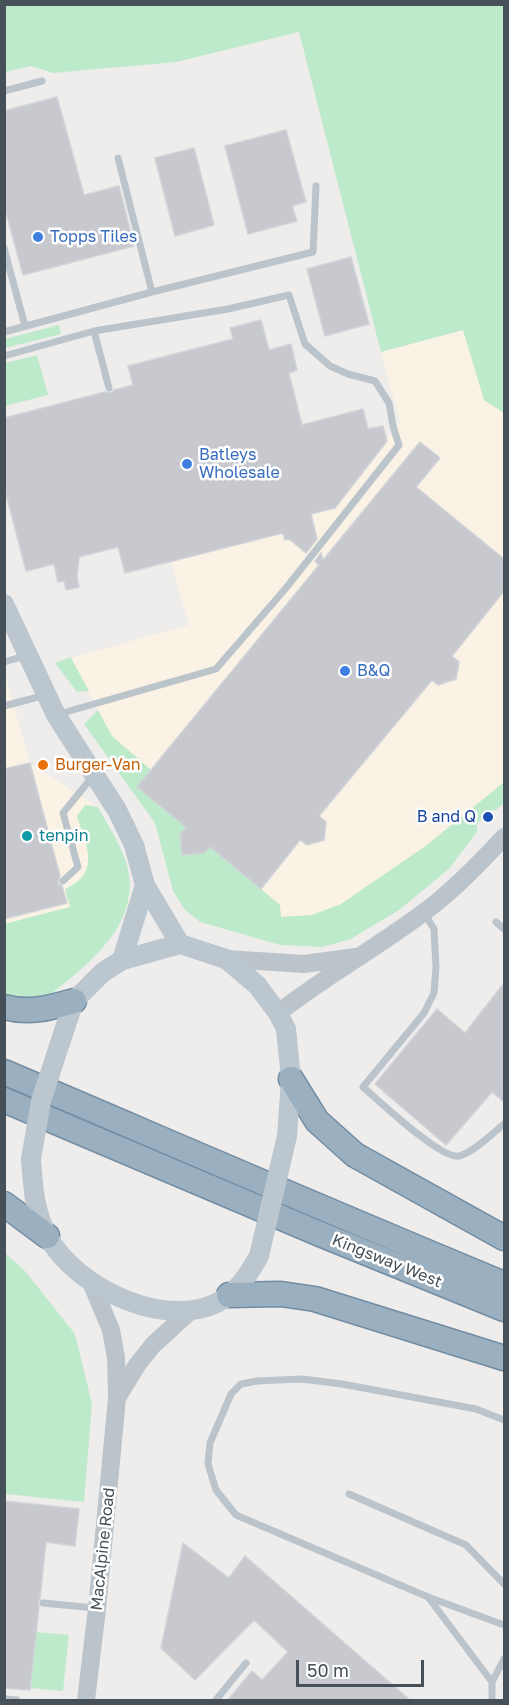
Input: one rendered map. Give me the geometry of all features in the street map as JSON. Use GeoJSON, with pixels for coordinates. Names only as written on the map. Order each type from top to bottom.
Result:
{"type":"FeatureCollection","features":[{"type":"Feature","properties":{"kind":"highway"},"geometry":{"type":"LineString","coordinates":[[4,1007],[22,1012],[50,1008],[74,1001]]}},
{"type":"Feature","properties":{"kind":"highway","name":"Kingsway West"},"geometry":{"type":"LineString","coordinates":[[4,1072],[326,1211],[504,1284]]}},
{"type":"Feature","properties":{"kind":"highway"},"geometry":{"type":"LineString","coordinates":[[291,1079],[317,1122],[355,1155],[504,1238]]}},
{"type":"Feature","properties":{"kind":"highway","name":"Kingsway West"},"geometry":{"type":"LineString","coordinates":[[4,1100],[504,1309]]}},
{"type":"Feature","properties":{"kind":"highway"},"geometry":{"type":"LineString","coordinates":[[4,1204],[47,1236]]}},
{"type":"Feature","properties":{"kind":"highway"},"geometry":{"type":"LineString","coordinates":[[229,1295],[281,1294],[315,1299],[504,1358]]}},
{"type":"Feature","properties":{"kind":"main road"},"geometry":{"type":"LineString","coordinates":[[4,604],[56,715],[117,810],[134,845],[145,885],[180,944]]}},
{"type":"Feature","properties":{"kind":"main road"},"geometry":{"type":"LineString","coordinates":[[122,960],[145,885]]}},
{"type":"Feature","properties":{"kind":"main road"},"geometry":{"type":"LineString","coordinates":[[180,944],[226,959],[257,985],[278,1013],[286,1029],[291,1079],[287,1136],[259,1256],[246,1278],[229,1295],[212,1305],[190,1311],[151,1309],[119,1298],[91,1282],[68,1263],[47,1236],[33,1198],[31,1159],[41,1101],[74,1001],[102,974],[122,960],[180,944]]}},
{"type":"Feature","properties":{"kind":"street"},"geometry":{"type":"LineString","coordinates":[[278,1013],[310,988],[334,975],[423,913],[464,878],[504,837]]}},
{"type":"Feature","properties":{"kind":"street"},"geometry":{"type":"LineString","coordinates":[[226,959],[304,963],[357,957]]}},
{"type":"Feature","properties":{"kind":"street","name":"MacAlpine Road"},"geometry":{"type":"LineString","coordinates":[[86,1701],[117,1398],[116,1358],[111,1330],[91,1282]]}},
{"type":"Feature","properties":{"kind":"street","name":"MacAlpine Road"},"geometry":{"type":"LineString","coordinates":[[117,1398],[137,1365],[153,1345],[190,1311]]}},
{"type":"Feature","properties":{"kind":"lane"},"geometry":{"type":"LineString","coordinates":[[4,91],[42,81]]}},
{"type":"Feature","properties":{"kind":"lane"},"geometry":{"type":"LineString","coordinates":[[118,158],[152,292]]}},
{"type":"Feature","properties":{"kind":"lane"},"geometry":{"type":"LineString","coordinates":[[4,332],[313,252],[316,186]]}},
{"type":"Feature","properties":{"kind":"lane"},"geometry":{"type":"LineString","coordinates":[[4,248],[25,326]]}},
{"type":"Feature","properties":{"kind":"lane"},"geometry":{"type":"LineString","coordinates":[[4,356],[94,331],[228,309],[289,294],[305,344],[330,366],[348,374],[375,381],[389,403],[399,445],[286,588],[216,669],[56,715]]}},
{"type":"Feature","properties":{"kind":"lane"},"geometry":{"type":"LineString","coordinates":[[94,331],[109,388]]}},
{"type":"Feature","properties":{"kind":"lane"},"geometry":{"type":"LineString","coordinates":[[4,662],[28,655]]}},
{"type":"Feature","properties":{"kind":"lane"},"geometry":{"type":"LineString","coordinates":[[4,706],[47,695]]}},
{"type":"Feature","properties":{"kind":"lane"},"geometry":{"type":"LineString","coordinates":[[63,881],[78,867],[63,813],[95,775]]}},
{"type":"Feature","properties":{"kind":"lane"},"geometry":{"type":"LineString","coordinates":[[423,913],[434,928],[436,967],[434,993],[424,1013],[363,1087],[440,1151],[452,1157],[468,1153],[504,1124]]}},
{"type":"Feature","properties":{"kind":"lane"},"geometry":{"type":"LineString","coordinates":[[496,922],[504,929]]}},
{"type":"Feature","properties":{"kind":"lane"},"geometry":{"type":"LineString","coordinates":[[504,1420],[476,1409],[302,1379],[257,1381],[241,1384],[231,1394],[210,1443],[208,1464],[216,1490],[236,1515],[428,1597],[504,1625]]}},
{"type":"Feature","properties":{"kind":"lane"},"geometry":{"type":"LineString","coordinates":[[349,1494],[466,1545],[504,1584]]}},
{"type":"Feature","properties":{"kind":"lane"},"geometry":{"type":"LineString","coordinates":[[428,1597],[492,1682]]}},
{"type":"Feature","properties":{"kind":"lane"},"geometry":{"type":"LineString","coordinates":[[43,1603],[97,1609]]}},
{"type":"Feature","properties":{"kind":"lane"},"geometry":{"type":"LineString","coordinates":[[492,1701],[492,1682],[504,1659]]}},
{"type":"Feature","properties":{"kind":"lane"},"geometry":{"type":"LineString","coordinates":[[216,1701],[246,1663]]}},
{"type":"Feature","properties":{"kind":"lane"},"geometry":{"type":"LineString","coordinates":[[4,1699],[17,1701]]}},
{"type":"Feature","properties":{"kind":"shaded area"},"geometry":{"type":"Polygon","coordinates":[[[464,330],[484,399],[504,413],[504,803],[496,810],[489,811],[477,824],[477,832],[449,869],[399,910],[352,939],[322,947],[280,945],[200,922],[185,910],[173,891],[155,823],[84,724],[98,710],[71,658],[189,625],[171,562],[283,533],[301,548],[316,532],[311,514],[340,506],[338,496],[346,494],[400,422],[381,352],[464,330]]]}},
{"type":"Feature","properties":{"kind":"shaded area"},"geometry":{"type":"Polygon","coordinates":[[[4,671],[30,763],[98,807],[118,843],[129,873],[130,899],[124,915],[106,945],[72,977],[5,1000],[4,671]]]}},
{"type":"Feature","properties":{"kind":"green space"},"geometry":{"type":"Polygon","coordinates":[[[4,5],[504,5],[504,413],[484,400],[463,330],[381,352],[299,32],[176,62],[53,73],[31,66],[5,72],[4,5]]]}},
{"type":"Feature","properties":{"kind":"green space"},"geometry":{"type":"Polygon","coordinates":[[[59,325],[61,334],[5,348],[5,339],[59,325]]]}},
{"type":"Feature","properties":{"kind":"green space"},"geometry":{"type":"Polygon","coordinates":[[[37,355],[48,395],[5,406],[5,363],[37,355]]]}},
{"type":"Feature","properties":{"kind":"green space"},"geometry":{"type":"Polygon","coordinates":[[[71,657],[89,691],[77,692],[55,663],[71,657]]]}},
{"type":"Feature","properties":{"kind":"green space"},"geometry":{"type":"Polygon","coordinates":[[[98,710],[112,736],[151,770],[137,787],[186,827],[180,834],[182,855],[204,853],[210,847],[280,905],[281,917],[312,915],[341,904],[427,845],[504,782],[504,803],[496,810],[489,811],[477,824],[477,832],[449,869],[399,910],[351,939],[322,947],[280,945],[200,922],[185,910],[173,891],[155,823],[84,724],[98,710]]]}},
{"type":"Feature","properties":{"kind":"green space"},"geometry":{"type":"Polygon","coordinates":[[[85,805],[98,807],[124,856],[129,874],[129,894],[125,912],[106,944],[78,972],[49,996],[41,1001],[5,1000],[4,924],[70,907],[65,889],[84,875],[87,866],[87,848],[77,816],[85,805]]]}},
{"type":"Feature","properties":{"kind":"green space"},"geometry":{"type":"Polygon","coordinates":[[[4,1252],[25,1271],[75,1334],[92,1404],[84,1502],[5,1494],[4,1252]]]}},
{"type":"Feature","properties":{"kind":"green space"},"geometry":{"type":"Polygon","coordinates":[[[36,1632],[69,1635],[63,1691],[31,1688],[36,1632]]]}},
{"type":"Feature","properties":{"kind":"building"},"geometry":{"type":"Polygon","coordinates":[[[57,97],[84,195],[119,186],[134,246],[23,275],[4,205],[4,111],[57,97]]]}},
{"type":"Feature","properties":{"kind":"building"},"geometry":{"type":"Polygon","coordinates":[[[286,130],[306,202],[292,206],[297,221],[248,234],[225,146],[286,130]]]}},
{"type":"Feature","properties":{"kind":"building"},"geometry":{"type":"Polygon","coordinates":[[[194,148],[214,225],[175,236],[155,158],[194,148]]]}},
{"type":"Feature","properties":{"kind":"building"},"geometry":{"type":"Polygon","coordinates":[[[351,257],[369,324],[325,336],[307,269],[351,257]]]}},
{"type":"Feature","properties":{"kind":"building","name":"Batleys Wholesale"},"geometry":{"type":"Polygon","coordinates":[[[261,320],[269,350],[291,344],[297,370],[289,373],[302,425],[363,409],[368,429],[383,426],[387,441],[335,508],[311,514],[317,539],[306,553],[289,539],[285,540],[283,533],[125,573],[118,547],[79,557],[77,577],[79,587],[66,590],[64,581],[58,582],[54,564],[26,571],[4,486],[4,418],[105,392],[111,393],[133,385],[128,366],[233,339],[230,328],[261,320]]]}},
{"type":"Feature","properties":{"kind":"building","name":"B&Q"},"geometry":{"type":"Polygon","coordinates":[[[420,442],[440,458],[416,487],[504,559],[504,591],[452,656],[459,662],[456,679],[438,685],[432,680],[319,816],[326,822],[324,840],[307,845],[300,840],[261,889],[210,847],[204,853],[182,855],[180,834],[186,827],[137,787],[319,565],[315,561],[321,553],[323,560],[420,442]]]}},
{"type":"Feature","properties":{"kind":"building","name":"tenpin"},"geometry":{"type":"Polygon","coordinates":[[[30,763],[60,876],[58,883],[62,886],[67,903],[4,919],[4,769],[30,763]]]}},
{"type":"Feature","properties":{"kind":"building"},"geometry":{"type":"Polygon","coordinates":[[[504,983],[504,1102],[492,1092],[446,1145],[375,1084],[437,1009],[465,1033],[504,983]]]}},
{"type":"Feature","properties":{"kind":"building"},"geometry":{"type":"Polygon","coordinates":[[[4,1501],[79,1509],[75,1546],[46,1542],[30,1690],[4,1688],[4,1501]]]}},
{"type":"Feature","properties":{"kind":"building"},"geometry":{"type":"Polygon","coordinates":[[[183,1543],[229,1578],[245,1556],[411,1701],[227,1701],[252,1671],[262,1680],[288,1652],[254,1620],[195,1680],[161,1648],[183,1543]]]}},
{"type":"Feature","properties":{"kind":"place","name":"Topps Tiles"},"geometry":{"type":"Point","coordinates":[38,237]}},
{"type":"Feature","properties":{"kind":"place","name":"Batleys Wholesale"},"geometry":{"type":"Point","coordinates":[187,464]}},
{"type":"Feature","properties":{"kind":"place","name":"B&Q"},"geometry":{"type":"Point","coordinates":[345,671]}},
{"type":"Feature","properties":{"kind":"place","name":"Burger-Van"},"geometry":{"type":"Point","coordinates":[43,765]}},
{"type":"Feature","properties":{"kind":"place","name":"B and Q"},"geometry":{"type":"Point","coordinates":[488,817]}},
{"type":"Feature","properties":{"kind":"place","name":"tenpin"},"geometry":{"type":"Point","coordinates":[27,836]}}]}
